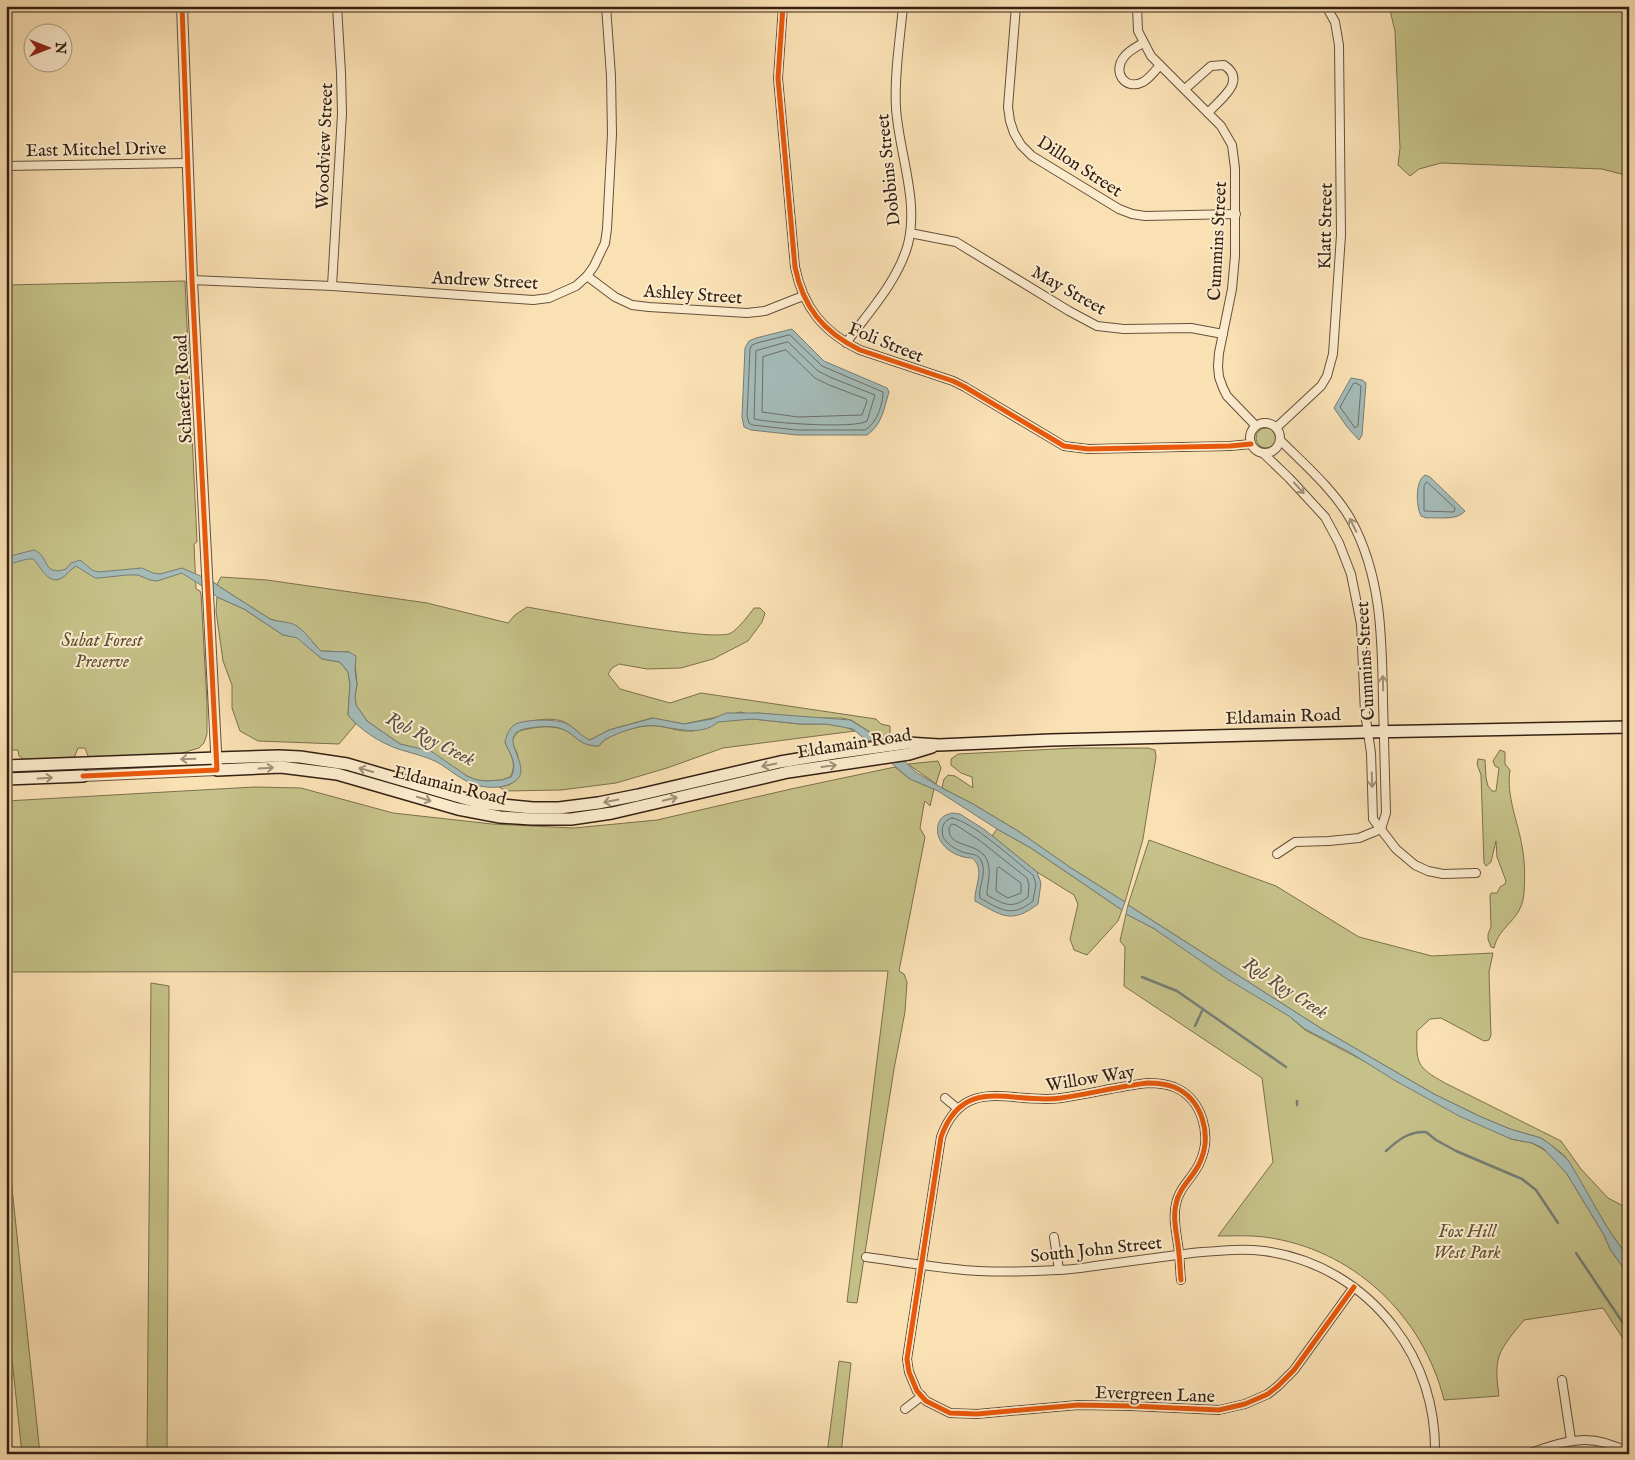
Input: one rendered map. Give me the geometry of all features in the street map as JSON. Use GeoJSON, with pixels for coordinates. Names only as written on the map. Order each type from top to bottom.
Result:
{"type":"FeatureCollection","features":[{"type":"Feature","properties":{"kind":"main road","name":"Eldamain Road"},"geometry":{"type":"LineString","coordinates":[[10,766],[279,756],[325,760],[367,770],[480,803],[533,808],[559,808],[598,803],[739,771],[907,742],[939,745],[1384,731],[1629,727]]}},
{"type":"Feature","properties":{"kind":"main road","name":"Eldamain Road"},"geometry":{"type":"LineString","coordinates":[[217,770],[281,767],[337,774],[458,809],[532,819],[571,818],[612,813],[788,772],[909,754],[939,745]]}},
{"type":"Feature","properties":{"kind":"main road"},"geometry":{"type":"LineString","coordinates":[[10,766],[10,779]]}},
{"type":"Feature","properties":{"kind":"main road","name":"Eldamain Road"},"geometry":{"type":"LineString","coordinates":[[10,779],[83,776]]}},
{"type":"Feature","properties":{"kind":"street","name":"Schaefer Road"},"geometry":{"type":"LineString","coordinates":[[182,6],[192,280],[217,770]]}},
{"type":"Feature","properties":{"kind":"street","name":"Woodview Street"},"geometry":{"type":"LineString","coordinates":[[332,286],[342,114],[337,6]]}},
{"type":"Feature","properties":{"kind":"street","name":"Andrew Street"},"geometry":{"type":"LineString","coordinates":[[192,280],[332,286],[533,300],[548,298],[576,286],[587,276],[601,254],[607,229],[612,102],[606,6]]}},
{"type":"Feature","properties":{"kind":"street","name":"Foli Street"},"geometry":{"type":"LineString","coordinates":[[783,6],[778,78],[795,267],[803,296],[821,323],[846,343],[866,352],[953,381],[968,388],[1064,446],[1088,449],[1251,444]]}},
{"type":"Feature","properties":{"kind":"street","name":"Dobbins Street"},"geometry":{"type":"LineString","coordinates":[[846,343],[898,269],[905,253],[910,233],[910,198],[898,132],[896,100],[903,6]]}},
{"type":"Feature","properties":{"kind":"street","name":"Dillon Street"},"geometry":{"type":"LineString","coordinates":[[1016,6],[1008,112],[1016,137],[1032,156],[1119,209],[1132,214],[1145,216],[1236,214]]}},
{"type":"Feature","properties":{"kind":"street","name":"Cummins Street"},"geometry":{"type":"LineString","coordinates":[[1137,6],[1138,31],[1151,56],[1221,126],[1232,145],[1235,164],[1236,214],[1233,284],[1218,366],[1222,388],[1233,403],[1255,425]]}},
{"type":"Feature","properties":{"kind":"street","name":"Klatt Street"},"geometry":{"type":"LineString","coordinates":[[1277,427],[1321,386],[1327,376],[1333,354],[1342,235],[1338,45],[1334,20],[1326,6]]}},
{"type":"Feature","properties":{"kind":"street"},"geometry":{"type":"LineString","coordinates":[[1143,43],[1122,58],[1118,69],[1122,79],[1131,84],[1142,82],[1160,65]]}},
{"type":"Feature","properties":{"kind":"street"},"geometry":{"type":"LineString","coordinates":[[1185,89],[1211,66],[1224,65],[1230,70],[1233,74],[1234,82],[1231,89],[1208,113]]}},
{"type":"Feature","properties":{"kind":"street","name":"East Mitchel Drive"},"geometry":{"type":"LineString","coordinates":[[6,166],[187,163]]}},
{"type":"Feature","properties":{"kind":"street","name":"May Street"},"geometry":{"type":"LineString","coordinates":[[910,233],[956,242],[1097,326],[1124,329],[1191,328],[1224,334]]}},
{"type":"Feature","properties":{"kind":"street","name":"Ashley Street"},"geometry":{"type":"LineString","coordinates":[[587,276],[614,297],[632,305],[649,307],[747,313],[779,307],[803,296]]}},
{"type":"Feature","properties":{"kind":"street"},"geometry":{"type":"LineString","coordinates":[[1268,422],[1277,427],[1280,433],[1280,440],[1277,448],[1271,452],[1264,454],[1251,444],[1250,436],[1255,425],[1268,422]]}},
{"type":"Feature","properties":{"kind":"street","name":"Cummins Street"},"geometry":{"type":"LineString","coordinates":[[1280,440],[1337,500],[1351,520],[1366,556],[1379,604],[1382,637],[1386,813],[1381,829]]}},
{"type":"Feature","properties":{"kind":"street","name":"Cummins Street"},"geometry":{"type":"LineString","coordinates":[[1264,454],[1294,483],[1325,518],[1344,556],[1355,589],[1361,624],[1366,732],[1371,753],[1373,819],[1396,850],[1415,865],[1428,871],[1443,874],[1476,873]]}},
{"type":"Feature","properties":{"kind":"street","name":"Eldamain Road"},"geometry":{"type":"LineString","coordinates":[[83,776],[217,770]]}},
{"type":"Feature","properties":{"kind":"street"},"geometry":{"type":"LineString","coordinates":[[1277,854],[1295,842],[1359,838],[1381,829]]}},
{"type":"Feature","properties":{"kind":"street","name":"Willow Way"},"geometry":{"type":"LineString","coordinates":[[922,1265],[941,1137],[947,1122],[958,1109],[974,1100],[988,1096],[1000,1095],[1034,1099],[1057,1099],[1148,1083],[1170,1086],[1186,1094],[1202,1118],[1206,1134],[1205,1147],[1200,1163],[1182,1188],[1176,1201],[1175,1220],[1181,1280]]}},
{"type":"Feature","properties":{"kind":"street"},"geometry":{"type":"LineString","coordinates":[[945,1098],[958,1109]]}},
{"type":"Feature","properties":{"kind":"street"},"geometry":{"type":"LineString","coordinates":[[1054,1237],[1059,1270]]}},
{"type":"Feature","properties":{"kind":"street","name":"South John Street"},"geometry":{"type":"LineString","coordinates":[[866,1257],[974,1271],[1018,1272],[1059,1270],[1231,1250],[1269,1252],[1318,1266],[1366,1296],[1389,1320],[1411,1353],[1420,1372],[1433,1416],[1435,1454]]}},
{"type":"Feature","properties":{"kind":"street","name":"Evergreen Lane"},"geometry":{"type":"LineString","coordinates":[[922,1265],[907,1359],[913,1382],[926,1401],[950,1413],[966,1414],[1078,1405],[1206,1411],[1234,1408],[1259,1398],[1278,1386],[1294,1370],[1354,1287]]}},
{"type":"Feature","properties":{"kind":"street"},"geometry":{"type":"LineString","coordinates":[[1562,1380],[1571,1440]]}},
{"type":"Feature","properties":{"kind":"street"},"geometry":{"type":"LineString","coordinates":[[905,1409],[922,1396]]}},
{"type":"Feature","properties":{"kind":"street"},"geometry":{"type":"LineString","coordinates":[[1526,1454],[1571,1440],[1603,1442],[1629,1453]]}},
{"type":"Feature","properties":{"kind":"green space"},"geometry":{"type":"Polygon","coordinates":[[[1389,6],[1629,6],[1629,176],[1602,169],[1441,163],[1419,169],[1410,176],[1398,165],[1400,148],[1395,31],[1389,6]]]}},
{"type":"Feature","properties":{"kind":"green space","name":"Subat Forest Preserve"},"geometry":{"type":"Polygon","coordinates":[[[185,281],[197,542],[194,544],[196,589],[201,594],[207,703],[207,734],[204,743],[199,748],[179,754],[92,758],[88,756],[85,748],[78,748],[74,758],[25,760],[19,756],[18,750],[10,750],[9,757],[6,759],[6,285],[185,281]]]}},
{"type":"Feature","properties":{"kind":"green space"},"geometry":{"type":"Polygon","coordinates":[[[1266,428],[1273,431],[1276,438],[1273,445],[1266,448],[1259,445],[1256,438],[1259,431],[1266,428]]]}},
{"type":"Feature","properties":{"kind":"green space"},"geometry":{"type":"Polygon","coordinates":[[[221,577],[267,580],[427,603],[508,623],[515,615],[527,607],[634,626],[696,634],[719,635],[731,633],[754,608],[760,608],[765,613],[762,622],[748,641],[713,659],[681,668],[647,669],[619,664],[612,668],[608,674],[620,689],[670,703],[701,693],[876,719],[881,724],[890,726],[890,738],[881,739],[851,720],[841,718],[802,718],[741,712],[684,724],[652,718],[609,730],[590,740],[583,737],[563,721],[542,719],[516,724],[505,742],[513,763],[510,777],[502,780],[476,780],[431,752],[400,744],[367,721],[356,705],[355,662],[349,652],[321,651],[297,626],[270,619],[220,587],[217,584],[221,577]]]}},
{"type":"Feature","properties":{"kind":"green space"},"geometry":{"type":"Polygon","coordinates":[[[217,597],[244,609],[283,635],[297,637],[322,659],[340,662],[348,672],[350,684],[348,715],[356,724],[339,744],[258,741],[240,731],[232,708],[232,685],[223,661],[216,611],[217,597]]]}},
{"type":"Feature","properties":{"kind":"green space"},"geometry":{"type":"Polygon","coordinates":[[[737,719],[826,724],[845,727],[855,731],[723,748],[667,768],[616,783],[561,790],[506,791],[499,787],[509,785],[515,781],[518,760],[512,742],[519,731],[553,727],[568,732],[585,744],[599,746],[603,741],[617,733],[643,726],[692,731],[719,721],[737,719]]]}},
{"type":"Feature","properties":{"kind":"green space"},"geometry":{"type":"Polygon","coordinates":[[[1076,748],[1148,748],[1155,750],[1156,757],[1143,839],[1125,902],[1071,868],[1018,831],[942,788],[944,779],[948,775],[955,776],[973,788],[972,777],[961,773],[951,765],[951,759],[958,754],[1076,748]]]}},
{"type":"Feature","properties":{"kind":"green space"},"geometry":{"type":"Polygon","coordinates":[[[1500,750],[1505,752],[1505,764],[1510,770],[1510,789],[1523,852],[1525,881],[1519,910],[1497,940],[1494,948],[1491,947],[1488,939],[1491,927],[1490,896],[1491,893],[1497,893],[1506,881],[1497,857],[1496,841],[1491,862],[1486,866],[1484,863],[1481,775],[1477,764],[1478,759],[1485,760],[1488,786],[1492,791],[1496,791],[1499,768],[1495,766],[1493,761],[1500,750]]]}},
{"type":"Feature","properties":{"kind":"green space"},"geometry":{"type":"Polygon","coordinates":[[[938,761],[941,768],[936,784],[908,764],[938,761]]]}},
{"type":"Feature","properties":{"kind":"green space"},"geometry":{"type":"Polygon","coordinates":[[[895,767],[910,779],[934,789],[930,806],[925,801],[920,828],[925,837],[899,971],[904,974],[907,982],[905,1012],[894,1069],[857,1303],[847,1302],[888,971],[6,972],[6,801],[254,787],[301,788],[393,813],[492,824],[574,828],[657,820],[895,767]]]}},
{"type":"Feature","properties":{"kind":"green space"},"geometry":{"type":"Polygon","coordinates":[[[997,829],[1031,848],[1122,910],[1118,921],[1087,955],[1074,950],[1070,939],[1078,904],[1074,895],[1037,872],[992,836],[997,829]]]}},
{"type":"Feature","properties":{"kind":"green space"},"geometry":{"type":"Polygon","coordinates":[[[1149,840],[1276,886],[1359,937],[1432,956],[1493,953],[1489,972],[1491,1035],[1489,1040],[1484,1041],[1441,1018],[1430,1019],[1417,1031],[1417,1050],[1420,1063],[1428,1073],[1445,1083],[1561,1141],[1581,1169],[1608,1198],[1629,1209],[1629,1259],[1607,1227],[1565,1156],[1551,1145],[1541,1138],[1510,1129],[1434,1094],[1322,1029],[1128,905],[1149,840]]]}},
{"type":"Feature","properties":{"kind":"green space","name":"Fox Hill West Park"},"geometry":{"type":"Polygon","coordinates":[[[1126,914],[1153,928],[1289,1016],[1305,1030],[1511,1139],[1532,1143],[1549,1153],[1567,1174],[1604,1235],[1610,1249],[1629,1276],[1629,1353],[1624,1340],[1603,1308],[1524,1320],[1500,1354],[1497,1371],[1499,1396],[1444,1400],[1434,1369],[1419,1340],[1401,1314],[1379,1291],[1354,1271],[1326,1255],[1296,1244],[1258,1236],[1218,1236],[1273,1162],[1262,1078],[1124,986],[1125,947],[1120,941],[1126,914]]]}},
{"type":"Feature","properties":{"kind":"green space"},"geometry":{"type":"Polygon","coordinates":[[[151,983],[169,986],[167,1454],[147,1454],[151,983]]]}},
{"type":"Feature","properties":{"kind":"green space"},"geometry":{"type":"Polygon","coordinates":[[[6,1131],[40,1454],[22,1454],[6,1302],[6,1131]]]}},
{"type":"Feature","properties":{"kind":"green space"},"geometry":{"type":"Polygon","coordinates":[[[839,1361],[851,1363],[841,1454],[827,1454],[839,1361]]]}},
{"type":"Feature","properties":{"kind":"water"},"geometry":{"type":"Polygon","coordinates":[[[792,329],[824,361],[887,388],[889,392],[882,416],[867,435],[797,435],[751,430],[744,427],[742,417],[745,348],[749,341],[756,338],[792,329]]]}},
{"type":"Feature","properties":{"kind":"water"},"geometry":{"type":"Polygon","coordinates":[[[1351,378],[1362,380],[1366,383],[1362,435],[1359,440],[1334,408],[1351,378]]]}},
{"type":"Feature","properties":{"kind":"water"},"geometry":{"type":"Polygon","coordinates":[[[1425,475],[1430,477],[1465,511],[1457,516],[1447,518],[1426,518],[1421,516],[1417,494],[1419,483],[1425,475]]]}},
{"type":"Feature","properties":{"kind":"water"},"geometry":{"type":"Polygon","coordinates":[[[34,550],[39,553],[50,568],[58,571],[66,569],[71,563],[80,560],[92,570],[98,572],[142,568],[160,574],[182,568],[212,581],[270,619],[297,626],[321,651],[349,652],[356,656],[356,705],[367,721],[400,744],[431,751],[467,776],[477,780],[502,780],[511,777],[514,768],[505,742],[507,735],[510,729],[518,723],[539,720],[565,723],[590,740],[609,730],[653,718],[684,724],[712,719],[726,713],[758,713],[850,720],[881,739],[867,741],[853,729],[826,724],[800,724],[753,719],[718,722],[711,727],[697,730],[643,726],[610,737],[599,746],[581,742],[570,733],[559,728],[534,727],[521,730],[515,734],[514,748],[521,772],[518,779],[503,786],[480,786],[463,779],[437,762],[398,749],[364,731],[348,715],[350,684],[348,672],[340,662],[322,659],[297,638],[283,635],[244,609],[217,597],[182,573],[157,581],[138,575],[95,578],[76,566],[62,578],[55,580],[48,577],[33,559],[6,564],[6,557],[34,550]]]}},
{"type":"Feature","properties":{"kind":"water"},"geometry":{"type":"Polygon","coordinates":[[[903,760],[917,773],[1018,831],[1071,868],[1125,902],[1122,910],[1031,848],[997,829],[938,791],[910,779],[889,761],[903,760]]]}},
{"type":"Feature","properties":{"kind":"water"},"geometry":{"type":"Polygon","coordinates":[[[952,813],[960,814],[985,830],[1037,872],[1041,883],[1038,904],[1020,914],[1006,916],[975,901],[979,873],[976,862],[972,858],[953,853],[947,849],[939,838],[938,825],[940,820],[952,813]]]}},
{"type":"Feature","properties":{"kind":"water"},"geometry":{"type":"Polygon","coordinates":[[[1128,905],[1322,1029],[1434,1094],[1510,1129],[1541,1138],[1551,1145],[1569,1161],[1607,1227],[1629,1259],[1629,1276],[1610,1249],[1604,1235],[1567,1174],[1543,1148],[1532,1143],[1511,1139],[1459,1116],[1394,1080],[1351,1053],[1305,1029],[1289,1016],[1227,979],[1153,928],[1126,914],[1128,905]]]}},
{"type":"Feature","properties":{"kind":"waterway"},"geometry":{"type":"LineString","coordinates":[[1142,977],[1177,991],[1286,1067]]}},
{"type":"Feature","properties":{"kind":"waterway"},"geometry":{"type":"LineString","coordinates":[[1195,1026],[1202,1011]]}},
{"type":"Feature","properties":{"kind":"waterway"},"geometry":{"type":"LineString","coordinates":[[1386,1151],[1404,1137],[1414,1133],[1426,1132],[1456,1151],[1522,1179],[1536,1190],[1558,1223]]}},
{"type":"Feature","properties":{"kind":"waterway"},"geometry":{"type":"LineString","coordinates":[[1576,1253],[1629,1332]]}},
{"type":"Feature","properties":{"kind":"cycle path"},"geometry":{"type":"LineString","coordinates":[[83,776],[217,770],[192,280],[182,6]]}},
{"type":"Feature","properties":{"kind":"cycle path"},"geometry":{"type":"LineString","coordinates":[[783,6],[778,78],[795,267],[803,294],[809,306],[825,326],[835,335],[860,350],[953,381],[965,387],[1064,446],[1088,449],[1251,444]]}},
{"type":"Feature","properties":{"kind":"cycle path"},"geometry":{"type":"LineString","coordinates":[[1181,1280],[1175,1210],[1180,1192],[1200,1162],[1204,1152],[1205,1141],[1202,1119],[1192,1100],[1174,1087],[1158,1083],[1126,1086],[1061,1098],[1043,1099],[992,1096],[976,1098],[963,1105],[951,1117],[941,1137],[907,1359],[909,1372],[917,1391],[926,1401],[950,1413],[977,1414],[1078,1405],[1219,1410],[1245,1404],[1268,1394],[1278,1386],[1294,1370],[1354,1287]]}},
{"type":"Feature","properties":{"kind":"water label","name":"Rob Roy Creek"},"geometry":{"type":"Point","coordinates":[431,738]}},
{"type":"Feature","properties":{"kind":"water label","name":"Rob Roy Creek"},"geometry":{"type":"Point","coordinates":[1286,987]}}]}
